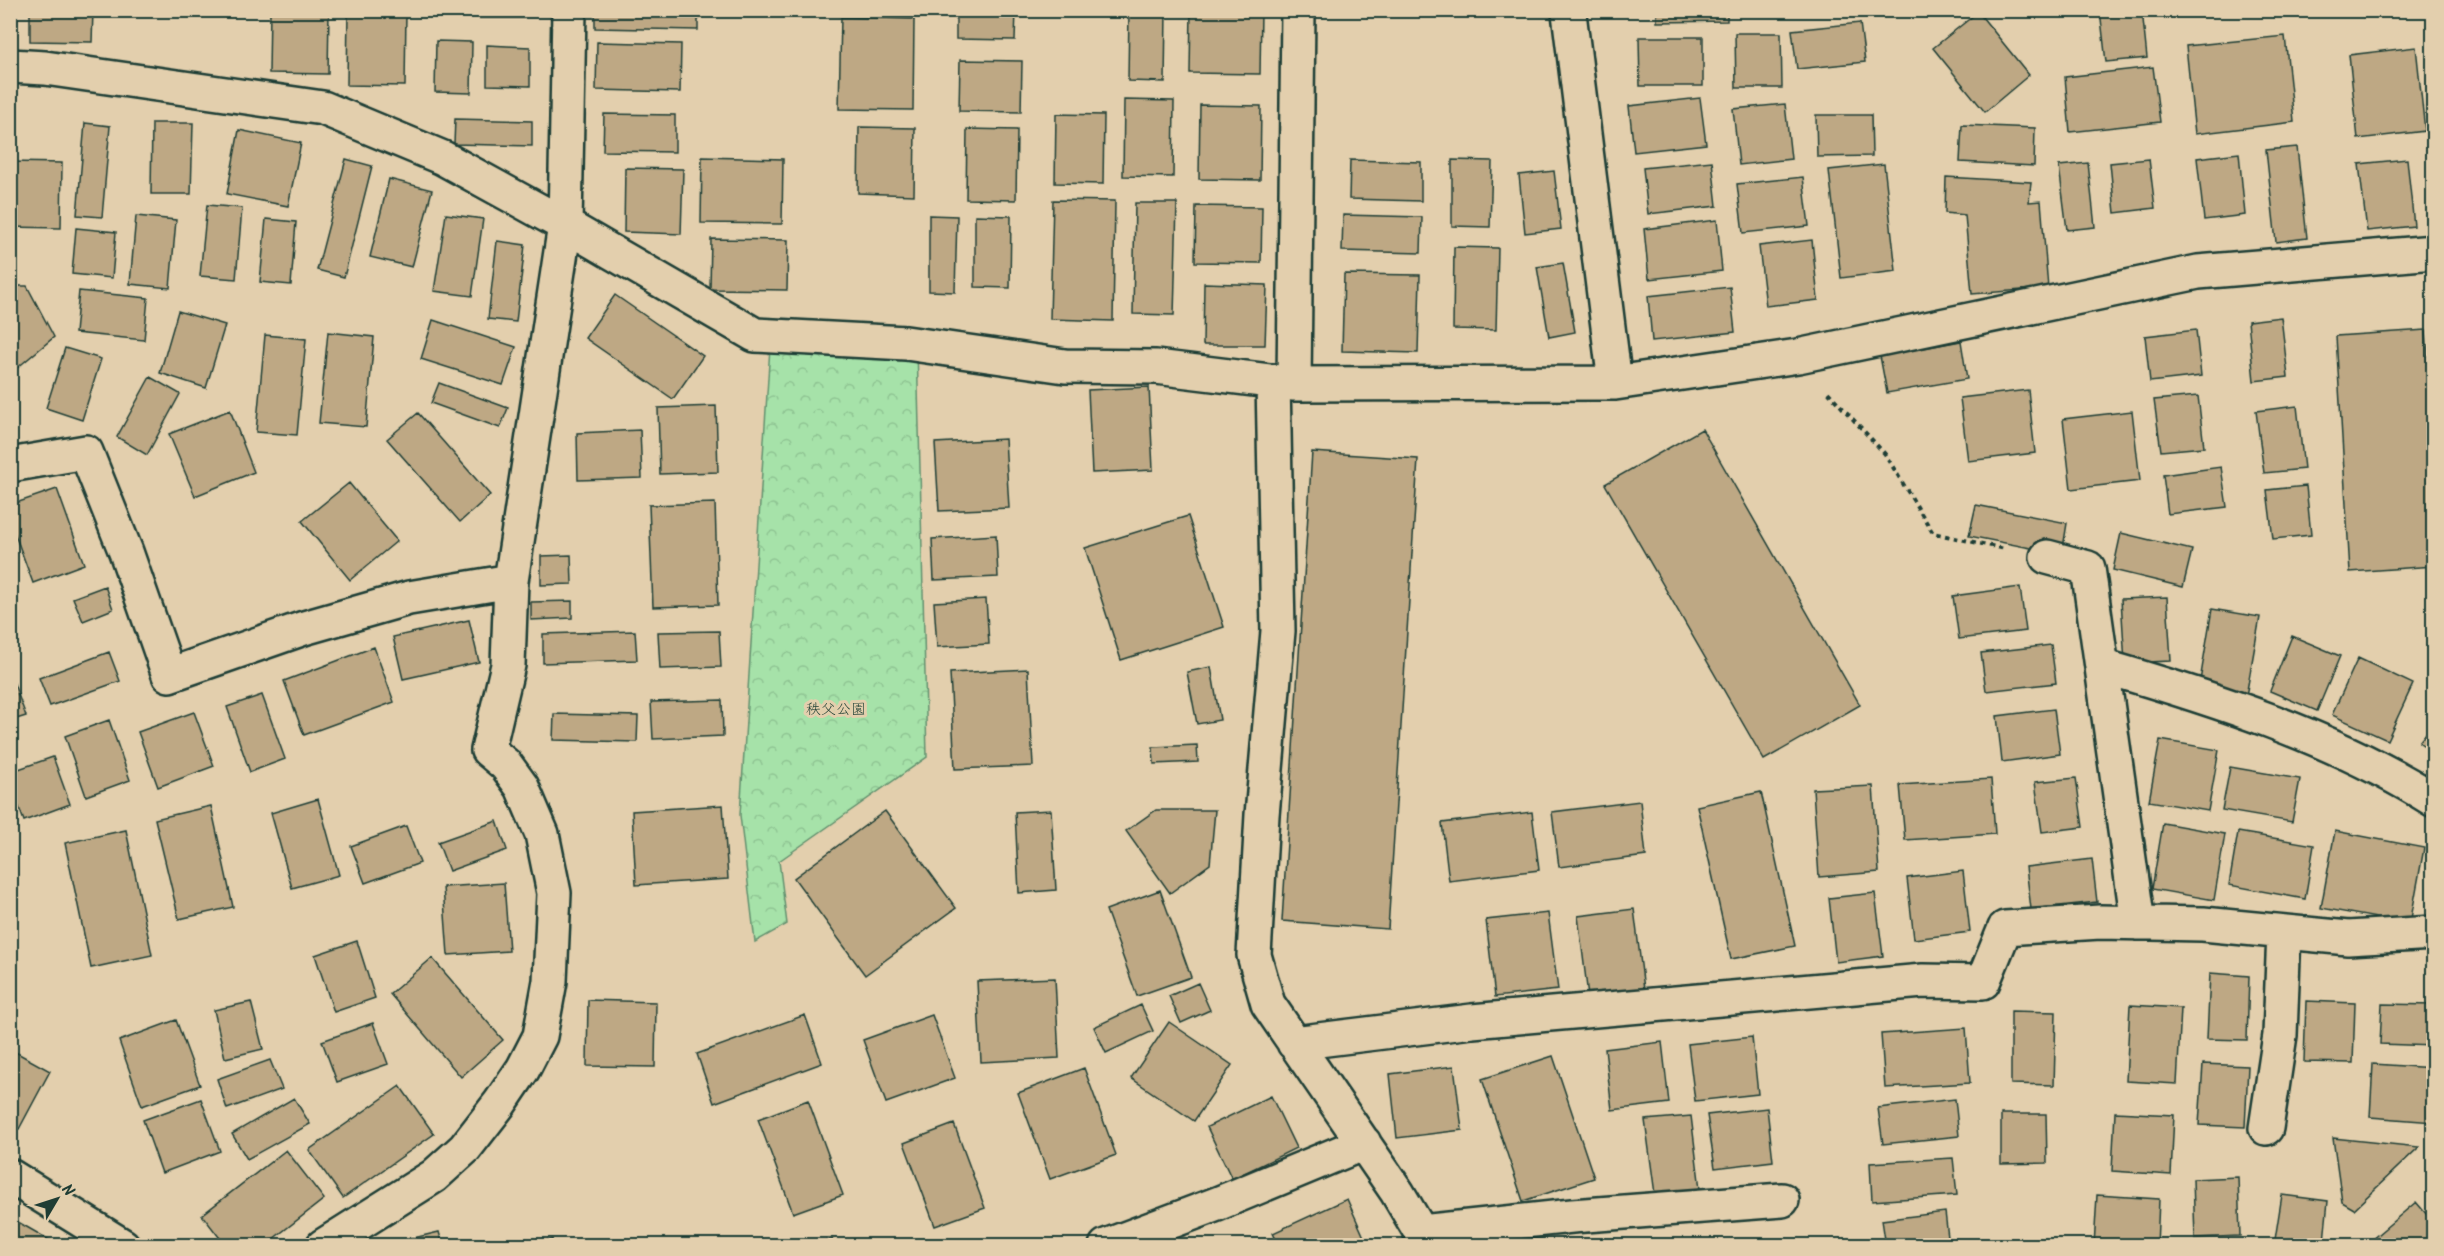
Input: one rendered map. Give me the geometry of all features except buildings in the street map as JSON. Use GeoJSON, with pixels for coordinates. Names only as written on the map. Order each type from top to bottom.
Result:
{"type":"FeatureCollection","features":[{"type":"Feature","properties":{"kind":"street"},"geometry":{"type":"LineString","coordinates":[[323,1245],[434,1176],[465,1148],[523,1069],[540,1036],[550,981],[554,893],[542,834],[522,787],[506,765],[488,750],[508,665],[511,581],[565,225],[569,10]]}},
{"type":"Feature","properties":{"kind":"street"},"geometry":{"type":"LineString","coordinates":[[1298,10],[1283,383],[1278,631],[1262,815],[1254,955],[1268,1004],[1364,1143],[1425,1239],[1572,1216],[1782,1200]]}},
{"type":"Feature","properties":{"kind":"street"},"geometry":{"type":"LineString","coordinates":[[1569,13],[1615,383]]}},
{"type":"Feature","properties":{"kind":"street"},"geometry":{"type":"LineString","coordinates":[[10,66],[45,68],[323,108],[443,158],[565,225],[755,335],[906,343],[1065,366],[1156,367],[1283,383],[1615,383],[1808,369],[2198,272],[2433,252]]}},
{"type":"Feature","properties":{"kind":"street"},"geometry":{"type":"LineString","coordinates":[[10,465],[86,452],[126,552],[169,675],[304,628],[409,598],[511,581]]}},
{"type":"Feature","properties":{"kind":"street"},"geometry":{"type":"LineString","coordinates":[[2047,557],[2088,568],[2138,923]]}},
{"type":"Feature","properties":{"kind":"street"},"geometry":{"type":"LineString","coordinates":[[2102,666],[2185,690],[2250,714],[2397,777],[2433,800]]}},
{"type":"Feature","properties":{"kind":"street"},"geometry":{"type":"LineString","coordinates":[[1294,1043],[1472,1021],[1923,981],[1983,982],[2004,928],[2100,922],[2204,924],[2348,938],[2433,933]]}},
{"type":"Feature","properties":{"kind":"street"},"geometry":{"type":"LineString","coordinates":[[2266,1128],[2280,1035],[2284,932]]}},
{"type":"Feature","properties":{"kind":"street"},"geometry":{"type":"LineString","coordinates":[[1106,1245],[1217,1204],[1364,1143]]}},
{"type":"Feature","properties":{"kind":"street"},"geometry":{"type":"LineString","coordinates":[[10,1176],[123,1245]]}},
{"type":"Feature","properties":{"kind":"path"},"geometry":{"type":"LineString","coordinates":[[1808,369],[1885,454],[1934,533],[2047,557]]}},
{"type":"Feature","properties":{"kind":"green space","name":"秩父公園"},"geometry":{"type":"Polygon","coordinates":[[[917,345],[927,757],[779,861],[787,924],[755,942],[740,815],[770,347],[917,345]]]}}]}
